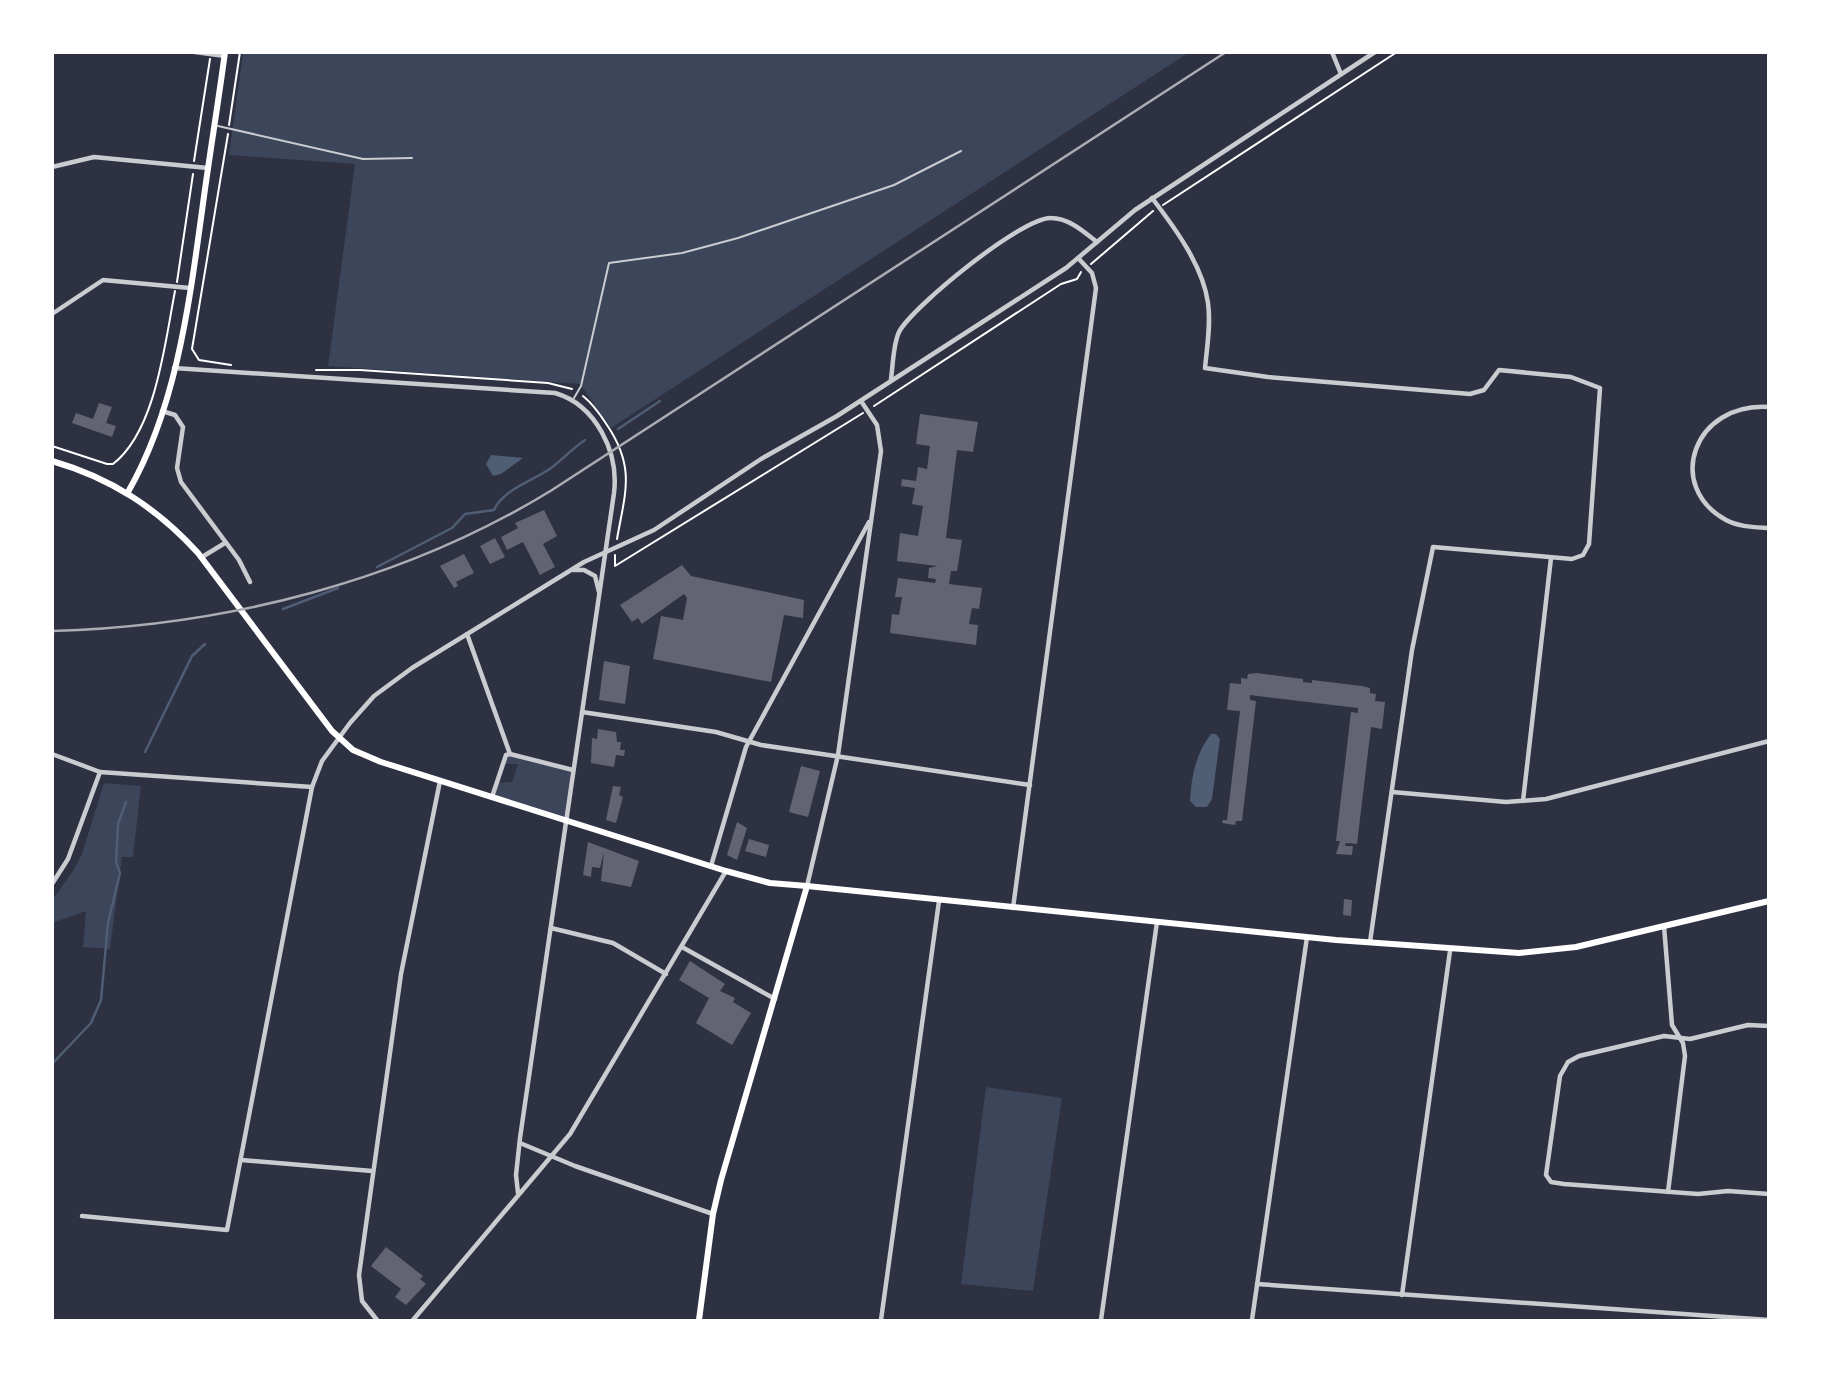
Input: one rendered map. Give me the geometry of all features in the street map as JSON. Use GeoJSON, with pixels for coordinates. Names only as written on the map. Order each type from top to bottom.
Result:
{"type":"FeatureCollection","features":[{"type":"Feature","properties":{"kind":"main road"},"geometry":{"type":"LineString","coordinates":[[128,492],[139,474],[174,368],[190,288],[225,54]]}},
{"type":"Feature","properties":{"kind":"main road"},"geometry":{"type":"LineString","coordinates":[[52,461],[78,468],[128,492],[173,526],[202,557],[340,739],[353,750],[440,781],[769,883],[1450,951],[1548,951],[1769,901]]}},
{"type":"Feature","properties":{"kind":"main road"},"geometry":{"type":"LineString","coordinates":[[699,1321],[713,1214],[807,886]]}},
{"type":"Feature","properties":{"kind":"street"},"geometry":{"type":"LineString","coordinates":[[195,52],[225,54]]}},
{"type":"Feature","properties":{"kind":"street"},"geometry":{"type":"LineString","coordinates":[[1332,52],[1341,74]]}},
{"type":"Feature","properties":{"kind":"street"},"geometry":{"type":"LineString","coordinates":[[82,1216],[227,1230],[312,787],[322,761],[374,696],[412,668],[572,570],[606,550],[654,530],[761,459],[861,401],[1079,259],[1152,198],[1375,52]]}},
{"type":"Feature","properties":{"kind":"street"},"geometry":{"type":"LineString","coordinates":[[52,167],[94,157],[208,168]]}},
{"type":"Feature","properties":{"kind":"street"},"geometry":{"type":"LineString","coordinates":[[1152,198],[1195,265],[1205,290],[1209,324],[1205,368],[1268,377],[1470,394],[1484,390],[1499,370],[1572,377],[1600,388],[1589,544],[1583,555],[1572,559],[1551,558],[1433,547],[1424,579],[1370,943]]}},
{"type":"Feature","properties":{"kind":"street"},"geometry":{"type":"LineString","coordinates":[[891,380],[900,332],[992,245],[1050,217],[1072,223],[1097,242]]}},
{"type":"Feature","properties":{"kind":"street"},"geometry":{"type":"LineString","coordinates":[[1013,909],[1096,288],[1091,273],[1079,259]]}},
{"type":"Feature","properties":{"kind":"street"},"geometry":{"type":"LineString","coordinates":[[52,314],[103,280],[190,288]]}},
{"type":"Feature","properties":{"kind":"street"},"geometry":{"type":"LineString","coordinates":[[174,368],[276,377],[545,392],[573,399],[600,431],[614,460],[615,481],[600,595],[520,1143],[516,1175],[518,1193]]}},
{"type":"Feature","properties":{"kind":"street"},"geometry":{"type":"LineString","coordinates":[[807,886],[838,755],[882,441],[877,425],[861,401]]}},
{"type":"Feature","properties":{"kind":"street"},"geometry":{"type":"LineString","coordinates":[[1769,407],[1736,408],[1709,425],[1698,442],[1693,471],[1697,488],[1716,514],[1742,526],[1769,528]]}},
{"type":"Feature","properties":{"kind":"street"},"geometry":{"type":"LineString","coordinates":[[161,411],[176,415],[183,426],[177,468],[180,478],[250,582]]}},
{"type":"Feature","properties":{"kind":"street"},"geometry":{"type":"LineString","coordinates":[[711,866],[748,742],[871,518]]}},
{"type":"Feature","properties":{"kind":"street"},"geometry":{"type":"LineString","coordinates":[[202,557],[225,543]]}},
{"type":"Feature","properties":{"kind":"street"},"geometry":{"type":"LineString","coordinates":[[1523,801],[1551,558]]}},
{"type":"Feature","properties":{"kind":"street"},"geometry":{"type":"LineString","coordinates":[[572,570],[584,570],[595,576],[600,595]]}},
{"type":"Feature","properties":{"kind":"street"},"geometry":{"type":"LineString","coordinates":[[467,634],[508,755],[492,797]]}},
{"type":"Feature","properties":{"kind":"street"},"geometry":{"type":"LineString","coordinates":[[582,712],[704,729],[748,742],[1030,785]]}},
{"type":"Feature","properties":{"kind":"street"},"geometry":{"type":"LineString","coordinates":[[1392,792],[1523,801],[1563,795],[1769,741]]}},
{"type":"Feature","properties":{"kind":"street"},"geometry":{"type":"LineString","coordinates":[[52,754],[100,772],[312,787]]}},
{"type":"Feature","properties":{"kind":"street"},"geometry":{"type":"LineString","coordinates":[[508,755],[573,770]]}},
{"type":"Feature","properties":{"kind":"street"},"geometry":{"type":"LineString","coordinates":[[52,884],[68,859],[100,772]]}},
{"type":"Feature","properties":{"kind":"street"},"geometry":{"type":"LineString","coordinates":[[377,1321],[362,1301],[359,1283],[372,1171],[401,974],[440,781]]}},
{"type":"Feature","properties":{"kind":"street"},"geometry":{"type":"LineString","coordinates":[[413,1321],[518,1193],[552,1157],[582,1115],[726,871]]}},
{"type":"Feature","properties":{"kind":"street"},"geometry":{"type":"LineString","coordinates":[[881,1321],[939,901]]}},
{"type":"Feature","properties":{"kind":"street"},"geometry":{"type":"LineString","coordinates":[[1101,1321],[1157,922]]}},
{"type":"Feature","properties":{"kind":"street"},"geometry":{"type":"LineString","coordinates":[[1664,926],[1672,1025],[1683,1043],[1685,1056],[1668,1192]]}},
{"type":"Feature","properties":{"kind":"street"},"geometry":{"type":"LineString","coordinates":[[551,928],[613,943],[666,974]]}},
{"type":"Feature","properties":{"kind":"street"},"geometry":{"type":"LineString","coordinates":[[1252,1321],[1307,937]]}},
{"type":"Feature","properties":{"kind":"street"},"geometry":{"type":"LineString","coordinates":[[682,947],[775,999]]}},
{"type":"Feature","properties":{"kind":"street"},"geometry":{"type":"LineString","coordinates":[[1402,1295],[1450,951]]}},
{"type":"Feature","properties":{"kind":"street"},"geometry":{"type":"LineString","coordinates":[[1769,1026],[1748,1025],[1690,1040],[1664,1036],[1579,1056],[1567,1063],[1560,1076],[1546,1175],[1550,1181],[1668,1192],[1769,1194]]}},
{"type":"Feature","properties":{"kind":"street"},"geometry":{"type":"LineString","coordinates":[[520,1143],[713,1214]]}},
{"type":"Feature","properties":{"kind":"street"},"geometry":{"type":"LineString","coordinates":[[240,1160],[372,1171]]}},
{"type":"Feature","properties":{"kind":"street"},"geometry":{"type":"LineString","coordinates":[[1257,1284],[1768,1320],[1769,1314]]}},
{"type":"Feature","properties":{"kind":"street"},"geometry":{"type":"LineString","coordinates":[[1657,1321],[1658,1313]]}},
{"type":"Feature","properties":{"kind":"lane"},"geometry":{"type":"LineString","coordinates":[[215,125],[349,157],[385,160],[412,158]]}},
{"type":"Feature","properties":{"kind":"lane"},"geometry":{"type":"LineString","coordinates":[[573,399],[581,386],[609,263],[682,253],[738,239],[894,185],[961,151]]}},
{"type":"Feature","properties":{"kind":"path"},"geometry":{"type":"LineString","coordinates":[[238,366],[199,360],[192,349],[240,52]]}},
{"type":"Feature","properties":{"kind":"path"},"geometry":{"type":"LineString","coordinates":[[1165,203],[1397,52]]}},
{"type":"Feature","properties":{"kind":"path"},"geometry":{"type":"LineString","coordinates":[[195,158],[209,61]]}},
{"type":"Feature","properties":{"kind":"path"},"geometry":{"type":"LineString","coordinates":[[177,279],[193,173]]}},
{"type":"Feature","properties":{"kind":"path"},"geometry":{"type":"LineString","coordinates":[[1103,257],[1119,238],[1153,211]]}},
{"type":"Feature","properties":{"kind":"path"},"geometry":{"type":"LineString","coordinates":[[886,398],[1061,284],[1077,279],[1078,274]]}},
{"type":"Feature","properties":{"kind":"path"},"geometry":{"type":"LineString","coordinates":[[52,446],[107,464],[113,464],[127,452],[134,443],[146,411],[167,337],[174,294]]}},
{"type":"Feature","properties":{"kind":"path"},"geometry":{"type":"LineString","coordinates":[[305,370],[360,370],[535,382],[556,384],[572,390]]}},
{"type":"Feature","properties":{"kind":"path"},"geometry":{"type":"LineString","coordinates":[[622,511],[615,566],[849,423]]}},
{"type":"Feature","properties":{"kind":"shaded area"},"geometry":{"type":"Polygon","coordinates":[[[243,53],[1188,53],[611,428],[580,384],[328,366],[355,164],[229,155],[243,53]]]}},
{"type":"Feature","properties":{"kind":"shaded area"},"geometry":{"type":"Polygon","coordinates":[[[491,455],[523,458],[501,474],[493,476],[486,464],[491,455]]]}},
{"type":"Feature","properties":{"kind":"shaded area"},"geometry":{"type":"Polygon","coordinates":[[[1211,734],[1216,734],[1220,739],[1212,799],[1207,807],[1196,807],[1190,801],[1193,774],[1198,757],[1211,734]]]}},
{"type":"Feature","properties":{"kind":"shaded area"},"geometry":{"type":"Polygon","coordinates":[[[514,753],[573,770],[567,821],[492,797],[497,783],[512,782],[518,764],[503,764],[506,755],[514,753]]]}},
{"type":"Feature","properties":{"kind":"shaded area"},"geometry":{"type":"Polygon","coordinates":[[[104,783],[141,786],[133,857],[122,857],[110,949],[83,947],[86,911],[52,923],[53,899],[82,854],[104,783]]]}},
{"type":"Feature","properties":{"kind":"shaded area"},"geometry":{"type":"Polygon","coordinates":[[[986,1087],[1062,1098],[1033,1291],[961,1284],[986,1087]]]}},
{"type":"Feature","properties":{"kind":"building"},"geometry":{"type":"Polygon","coordinates":[[[99,403],[112,407],[106,423],[116,426],[112,437],[72,423],[76,413],[93,419],[99,403]]]}},
{"type":"Feature","properties":{"kind":"building"},"geometry":{"type":"Polygon","coordinates":[[[920,414],[978,422],[973,452],[957,450],[946,538],[962,540],[957,571],[951,571],[949,584],[982,588],[979,609],[972,608],[969,624],[978,625],[976,645],[890,633],[892,614],[899,615],[902,597],[895,597],[898,578],[935,583],[936,579],[928,578],[929,568],[937,566],[897,561],[900,533],[918,536],[923,506],[912,504],[915,488],[901,486],[902,479],[916,481],[918,467],[927,469],[930,446],[916,444],[920,414]]]}},
{"type":"Feature","properties":{"kind":"building"},"geometry":{"type":"Polygon","coordinates":[[[544,510],[557,536],[543,544],[555,567],[540,575],[523,542],[507,550],[501,537],[518,528],[515,523],[544,510]]]}},
{"type":"Feature","properties":{"kind":"building"},"geometry":{"type":"Polygon","coordinates":[[[495,538],[505,557],[490,564],[480,546],[495,538]]]}},
{"type":"Feature","properties":{"kind":"building"},"geometry":{"type":"Polygon","coordinates":[[[464,554],[474,573],[456,582],[458,586],[454,588],[440,566],[464,554]]]}},
{"type":"Feature","properties":{"kind":"building"},"geometry":{"type":"Polygon","coordinates":[[[682,565],[691,576],[804,600],[803,618],[784,615],[771,682],[653,659],[661,616],[683,620],[687,598],[684,594],[642,624],[638,618],[632,622],[620,605],[682,565]]]}},
{"type":"Feature","properties":{"kind":"building"},"geometry":{"type":"Polygon","coordinates":[[[604,661],[630,666],[625,704],[599,700],[604,661]]]}},
{"type":"Feature","properties":{"kind":"building"},"geometry":{"type":"Polygon","coordinates":[[[1248,674],[1303,679],[1303,682],[1312,683],[1312,680],[1362,686],[1370,688],[1370,693],[1376,694],[1375,701],[1385,702],[1382,729],[1371,727],[1357,844],[1346,843],[1345,846],[1353,846],[1352,855],[1336,854],[1340,841],[1336,841],[1351,712],[1358,713],[1358,708],[1250,695],[1250,700],[1256,701],[1242,821],[1236,821],[1235,825],[1222,823],[1227,820],[1240,711],[1227,710],[1230,683],[1241,684],[1241,678],[1247,679],[1248,674]]]}},
{"type":"Feature","properties":{"kind":"building"},"geometry":{"type":"Polygon","coordinates":[[[598,729],[616,732],[617,742],[621,742],[620,750],[625,750],[624,756],[616,755],[614,767],[591,763],[592,738],[597,739],[598,729]]]}},
{"type":"Feature","properties":{"kind":"building"},"geometry":{"type":"Polygon","coordinates":[[[801,766],[820,771],[808,817],[789,812],[801,766]]]}},
{"type":"Feature","properties":{"kind":"building"},"geometry":{"type":"Polygon","coordinates":[[[613,786],[621,787],[619,795],[623,797],[616,823],[606,820],[613,786]]]}},
{"type":"Feature","properties":{"kind":"building"},"geometry":{"type":"Polygon","coordinates":[[[737,822],[747,828],[737,860],[727,855],[737,822]]]}},
{"type":"Feature","properties":{"kind":"building"},"geometry":{"type":"Polygon","coordinates":[[[749,839],[769,845],[766,857],[745,851],[749,839]]]}},
{"type":"Feature","properties":{"kind":"building"},"geometry":{"type":"Polygon","coordinates":[[[588,842],[639,861],[631,887],[601,881],[604,852],[600,868],[592,867],[591,877],[583,875],[588,842]]]}},
{"type":"Feature","properties":{"kind":"building"},"geometry":{"type":"Polygon","coordinates":[[[1344,899],[1352,900],[1351,916],[1343,915],[1344,899]]]}},
{"type":"Feature","properties":{"kind":"building"},"geometry":{"type":"Polygon","coordinates":[[[690,961],[725,984],[720,991],[735,998],[733,1002],[751,1013],[732,1045],[696,1023],[709,998],[679,980],[690,961]]]}},
{"type":"Feature","properties":{"kind":"building"},"geometry":{"type":"Polygon","coordinates":[[[386,1247],[423,1276],[420,1279],[426,1284],[406,1305],[395,1297],[401,1289],[371,1266],[386,1247]]]}},
{"type":"Feature","properties":{"kind":"waterway"},"geometry":{"type":"LineString","coordinates":[[618,429],[660,401]]}},
{"type":"Feature","properties":{"kind":"waterway"},"geometry":{"type":"LineString","coordinates":[[377,567],[452,528],[465,514],[494,510],[504,496],[551,468],[585,440]]}},
{"type":"Feature","properties":{"kind":"waterway"},"geometry":{"type":"LineString","coordinates":[[283,609],[338,588]]}},
{"type":"Feature","properties":{"kind":"waterway"},"geometry":{"type":"LineString","coordinates":[[145,752],[192,656],[205,644]]}},
{"type":"Feature","properties":{"kind":"waterway"},"geometry":{"type":"LineString","coordinates":[[52,1064],[91,1023],[101,1000],[108,923],[120,873],[116,862],[118,824],[126,802]]}},
{"type":"Feature","properties":{"kind":"railway"},"geometry":{"type":"LineString","coordinates":[[52,631],[183,620],[312,593],[436,550],[495,522],[552,490],[1226,52]]}}]}
